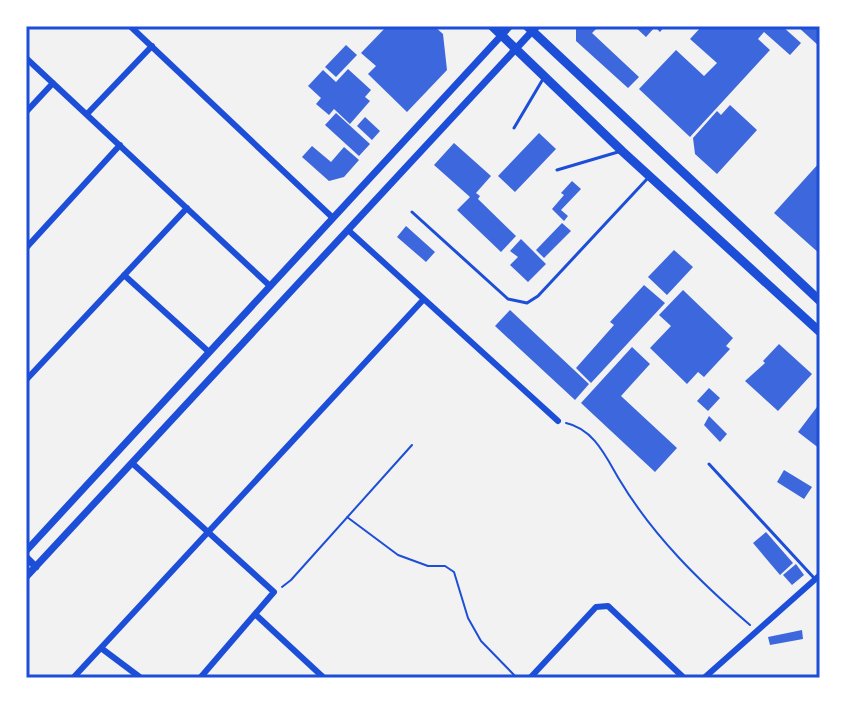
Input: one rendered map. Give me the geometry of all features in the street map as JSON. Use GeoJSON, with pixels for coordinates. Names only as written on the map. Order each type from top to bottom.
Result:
{"type":"FeatureCollection","features":[{"type":"Feature","properties":{"kind":"highway"},"geometry":{"type":"LineString","coordinates":[[492,26],[622,151],[820,332]]}},
{"type":"Feature","properties":{"kind":"highway"},"geometry":{"type":"LineString","coordinates":[[532,28],[820,301]]}},
{"type":"Feature","properties":{"kind":"street"},"geometry":{"type":"LineString","coordinates":[[130,26],[333,218],[558,421]]}},
{"type":"Feature","properties":{"kind":"street"},"geometry":{"type":"LineString","coordinates":[[26,551],[510,26]]}},
{"type":"Feature","properties":{"kind":"street"},"geometry":{"type":"LineString","coordinates":[[26,577],[516,49],[532,28]]}},
{"type":"Feature","properties":{"kind":"street"},"geometry":{"type":"LineString","coordinates":[[87,114],[152,46]]}},
{"type":"Feature","properties":{"kind":"street"},"geometry":{"type":"LineString","coordinates":[[26,58],[270,286]]}},
{"type":"Feature","properties":{"kind":"street"},"geometry":{"type":"LineString","coordinates":[[26,112],[53,83]]}},
{"type":"Feature","properties":{"kind":"street"},"geometry":{"type":"LineString","coordinates":[[26,248],[120,145]]}},
{"type":"Feature","properties":{"kind":"street"},"geometry":{"type":"LineString","coordinates":[[26,380],[187,208]]}},
{"type":"Feature","properties":{"kind":"street"},"geometry":{"type":"LineString","coordinates":[[124,275],[223,365]]}},
{"type":"Feature","properties":{"kind":"street"},"geometry":{"type":"LineString","coordinates":[[73,678],[423,300]]}},
{"type":"Feature","properties":{"kind":"street"},"geometry":{"type":"LineString","coordinates":[[26,363],[34,371]]}},
{"type":"Feature","properties":{"kind":"street"},"geometry":{"type":"LineString","coordinates":[[132,463],[274,592],[200,678]]}},
{"type":"Feature","properties":{"kind":"street"},"geometry":{"type":"LineString","coordinates":[[26,557],[36,567]]}},
{"type":"Feature","properties":{"kind":"street"},"geometry":{"type":"LineString","coordinates":[[704,678],[817,577]]}},
{"type":"Feature","properties":{"kind":"street"},"geometry":{"type":"LineString","coordinates":[[530,678],[601,604],[608,606],[684,678]]}},
{"type":"Feature","properties":{"kind":"street"},"geometry":{"type":"LineString","coordinates":[[255,614],[324,678]]}},
{"type":"Feature","properties":{"kind":"street"},"geometry":{"type":"LineString","coordinates":[[101,648],[141,678]]}},
{"type":"Feature","properties":{"kind":"lane"},"geometry":{"type":"LineString","coordinates":[[514,128],[545,76]]}},
{"type":"Feature","properties":{"kind":"lane"},"geometry":{"type":"LineString","coordinates":[[557,170],[622,151]]}},
{"type":"Feature","properties":{"kind":"lane"},"geometry":{"type":"LineString","coordinates":[[412,212],[508,299],[527,303],[538,296],[650,176]]}},
{"type":"Feature","properties":{"kind":"lane"},"geometry":{"type":"LineString","coordinates":[[709,464],[817,577]]}},
{"type":"Feature","properties":{"kind":"path"},"geometry":{"type":"LineString","coordinates":[[558,421],[578,425],[594,439],[622,483],[685,566],[757,631]]}},
{"type":"Feature","properties":{"kind":"path"},"geometry":{"type":"LineString","coordinates":[[274,592],[291,580],[412,445]]}},
{"type":"Feature","properties":{"kind":"path"},"geometry":{"type":"LineString","coordinates":[[347,517],[398,555],[428,566],[445,566],[454,572],[468,618],[481,641],[517,678]]}},
{"type":"Feature","properties":{"kind":"building"},"geometry":{"type":"Polygon","coordinates":[[[387,26],[434,26],[443,34],[447,70],[407,112],[368,74],[376,66],[361,53],[387,26]]]}},
{"type":"Feature","properties":{"kind":"building"},"geometry":{"type":"Polygon","coordinates":[[[576,26],[599,26],[592,33],[639,77],[628,88],[576,41],[576,26]]]}},
{"type":"Feature","properties":{"kind":"building"},"geometry":{"type":"Polygon","coordinates":[[[634,26],[665,26],[660,32],[655,27],[646,37],[634,26]]]}},
{"type":"Feature","properties":{"kind":"building"},"geometry":{"type":"Polygon","coordinates":[[[702,26],[782,26],[801,43],[790,55],[764,32],[758,39],[770,50],[690,137],[639,89],[676,50],[704,76],[717,63],[690,39],[702,26]]]}},
{"type":"Feature","properties":{"kind":"building"},"geometry":{"type":"Polygon","coordinates":[[[797,26],[820,26],[820,47],[797,26]]]}},
{"type":"Feature","properties":{"kind":"building"},"geometry":{"type":"Polygon","coordinates":[[[346,45],[357,55],[336,77],[325,67],[346,45]]]}},
{"type":"Feature","properties":{"kind":"building"},"geometry":{"type":"Polygon","coordinates":[[[348,69],[371,90],[365,97],[370,101],[350,124],[334,109],[329,115],[316,104],[321,98],[308,86],[323,70],[336,82],[348,69]]]}},
{"type":"Feature","properties":{"kind":"building"},"geometry":{"type":"Polygon","coordinates":[[[730,105],[757,130],[717,174],[695,154],[693,138],[717,111],[721,115],[730,105]]]}},
{"type":"Feature","properties":{"kind":"building"},"geometry":{"type":"Polygon","coordinates":[[[336,113],[370,144],[359,156],[325,125],[336,113]]]}},
{"type":"Feature","properties":{"kind":"building"},"geometry":{"type":"Polygon","coordinates":[[[365,117],[380,131],[372,140],[357,126],[365,117]]]}},
{"type":"Feature","properties":{"kind":"building"},"geometry":{"type":"Polygon","coordinates":[[[539,133],[556,149],[515,192],[498,176],[539,133]]]}},
{"type":"Feature","properties":{"kind":"building"},"geometry":{"type":"Polygon","coordinates":[[[454,143],[491,176],[476,193],[480,196],[478,199],[516,236],[501,252],[457,210],[470,197],[434,165],[454,143]]]}},
{"type":"Feature","properties":{"kind":"building"},"geometry":{"type":"Polygon","coordinates":[[[312,146],[331,162],[344,147],[359,160],[344,177],[329,181],[302,157],[312,146]]]}},
{"type":"Feature","properties":{"kind":"building"},"geometry":{"type":"Polygon","coordinates":[[[820,162],[820,254],[774,213],[820,162]]]}},
{"type":"Feature","properties":{"kind":"building"},"geometry":{"type":"Polygon","coordinates":[[[572,181],[581,189],[561,210],[568,216],[564,221],[552,209],[572,181]]]}},
{"type":"Feature","properties":{"kind":"building"},"geometry":{"type":"Polygon","coordinates":[[[562,223],[571,231],[544,258],[536,250],[562,223]]]}},
{"type":"Feature","properties":{"kind":"building"},"geometry":{"type":"Polygon","coordinates":[[[406,226],[435,252],[426,262],[397,237],[406,226]]]}},
{"type":"Feature","properties":{"kind":"building"},"geometry":{"type":"Polygon","coordinates":[[[521,239],[546,264],[528,282],[510,265],[518,257],[510,251],[521,239]]]}},
{"type":"Feature","properties":{"kind":"building"},"geometry":{"type":"Polygon","coordinates":[[[674,250],[693,267],[667,295],[648,277],[674,250]]]}},
{"type":"Feature","properties":{"kind":"building"},"geometry":{"type":"Polygon","coordinates":[[[644,285],[665,303],[591,383],[576,368],[614,325],[610,322],[644,285]]]}},
{"type":"Feature","properties":{"kind":"building"},"geometry":{"type":"Polygon","coordinates":[[[683,290],[733,338],[726,346],[730,349],[704,377],[698,372],[687,384],[650,348],[671,326],[659,315],[683,290]]]}},
{"type":"Feature","properties":{"kind":"building"},"geometry":{"type":"Polygon","coordinates":[[[510,310],[589,384],[575,400],[495,326],[510,310]]]}},
{"type":"Feature","properties":{"kind":"building"},"geometry":{"type":"Polygon","coordinates":[[[779,344],[812,374],[778,411],[745,381],[765,363],[763,361],[779,344]]]}},
{"type":"Feature","properties":{"kind":"building"},"geometry":{"type":"Polygon","coordinates":[[[632,347],[650,364],[621,396],[677,448],[655,472],[581,403],[632,347]]]}},
{"type":"Feature","properties":{"kind":"building"},"geometry":{"type":"Polygon","coordinates":[[[709,388],[720,398],[708,411],[697,401],[709,388]]]}},
{"type":"Feature","properties":{"kind":"building"},"geometry":{"type":"Polygon","coordinates":[[[820,403],[820,449],[798,432],[820,403]]]}},
{"type":"Feature","properties":{"kind":"building"},"geometry":{"type":"Polygon","coordinates":[[[709,416],[727,434],[720,442],[704,425],[709,416]]]}},
{"type":"Feature","properties":{"kind":"building"},"geometry":{"type":"Polygon","coordinates":[[[784,470],[812,487],[804,499],[777,482],[784,470]]]}},
{"type":"Feature","properties":{"kind":"building"},"geometry":{"type":"Polygon","coordinates":[[[766,532],[793,563],[780,575],[753,543],[766,532]]]}},
{"type":"Feature","properties":{"kind":"building"},"geometry":{"type":"Polygon","coordinates":[[[796,564],[804,575],[792,585],[783,575],[796,564]]]}},
{"type":"Feature","properties":{"kind":"building"},"geometry":{"type":"Polygon","coordinates":[[[802,630],[803,639],[770,645],[768,637],[802,630]]]}}]}
